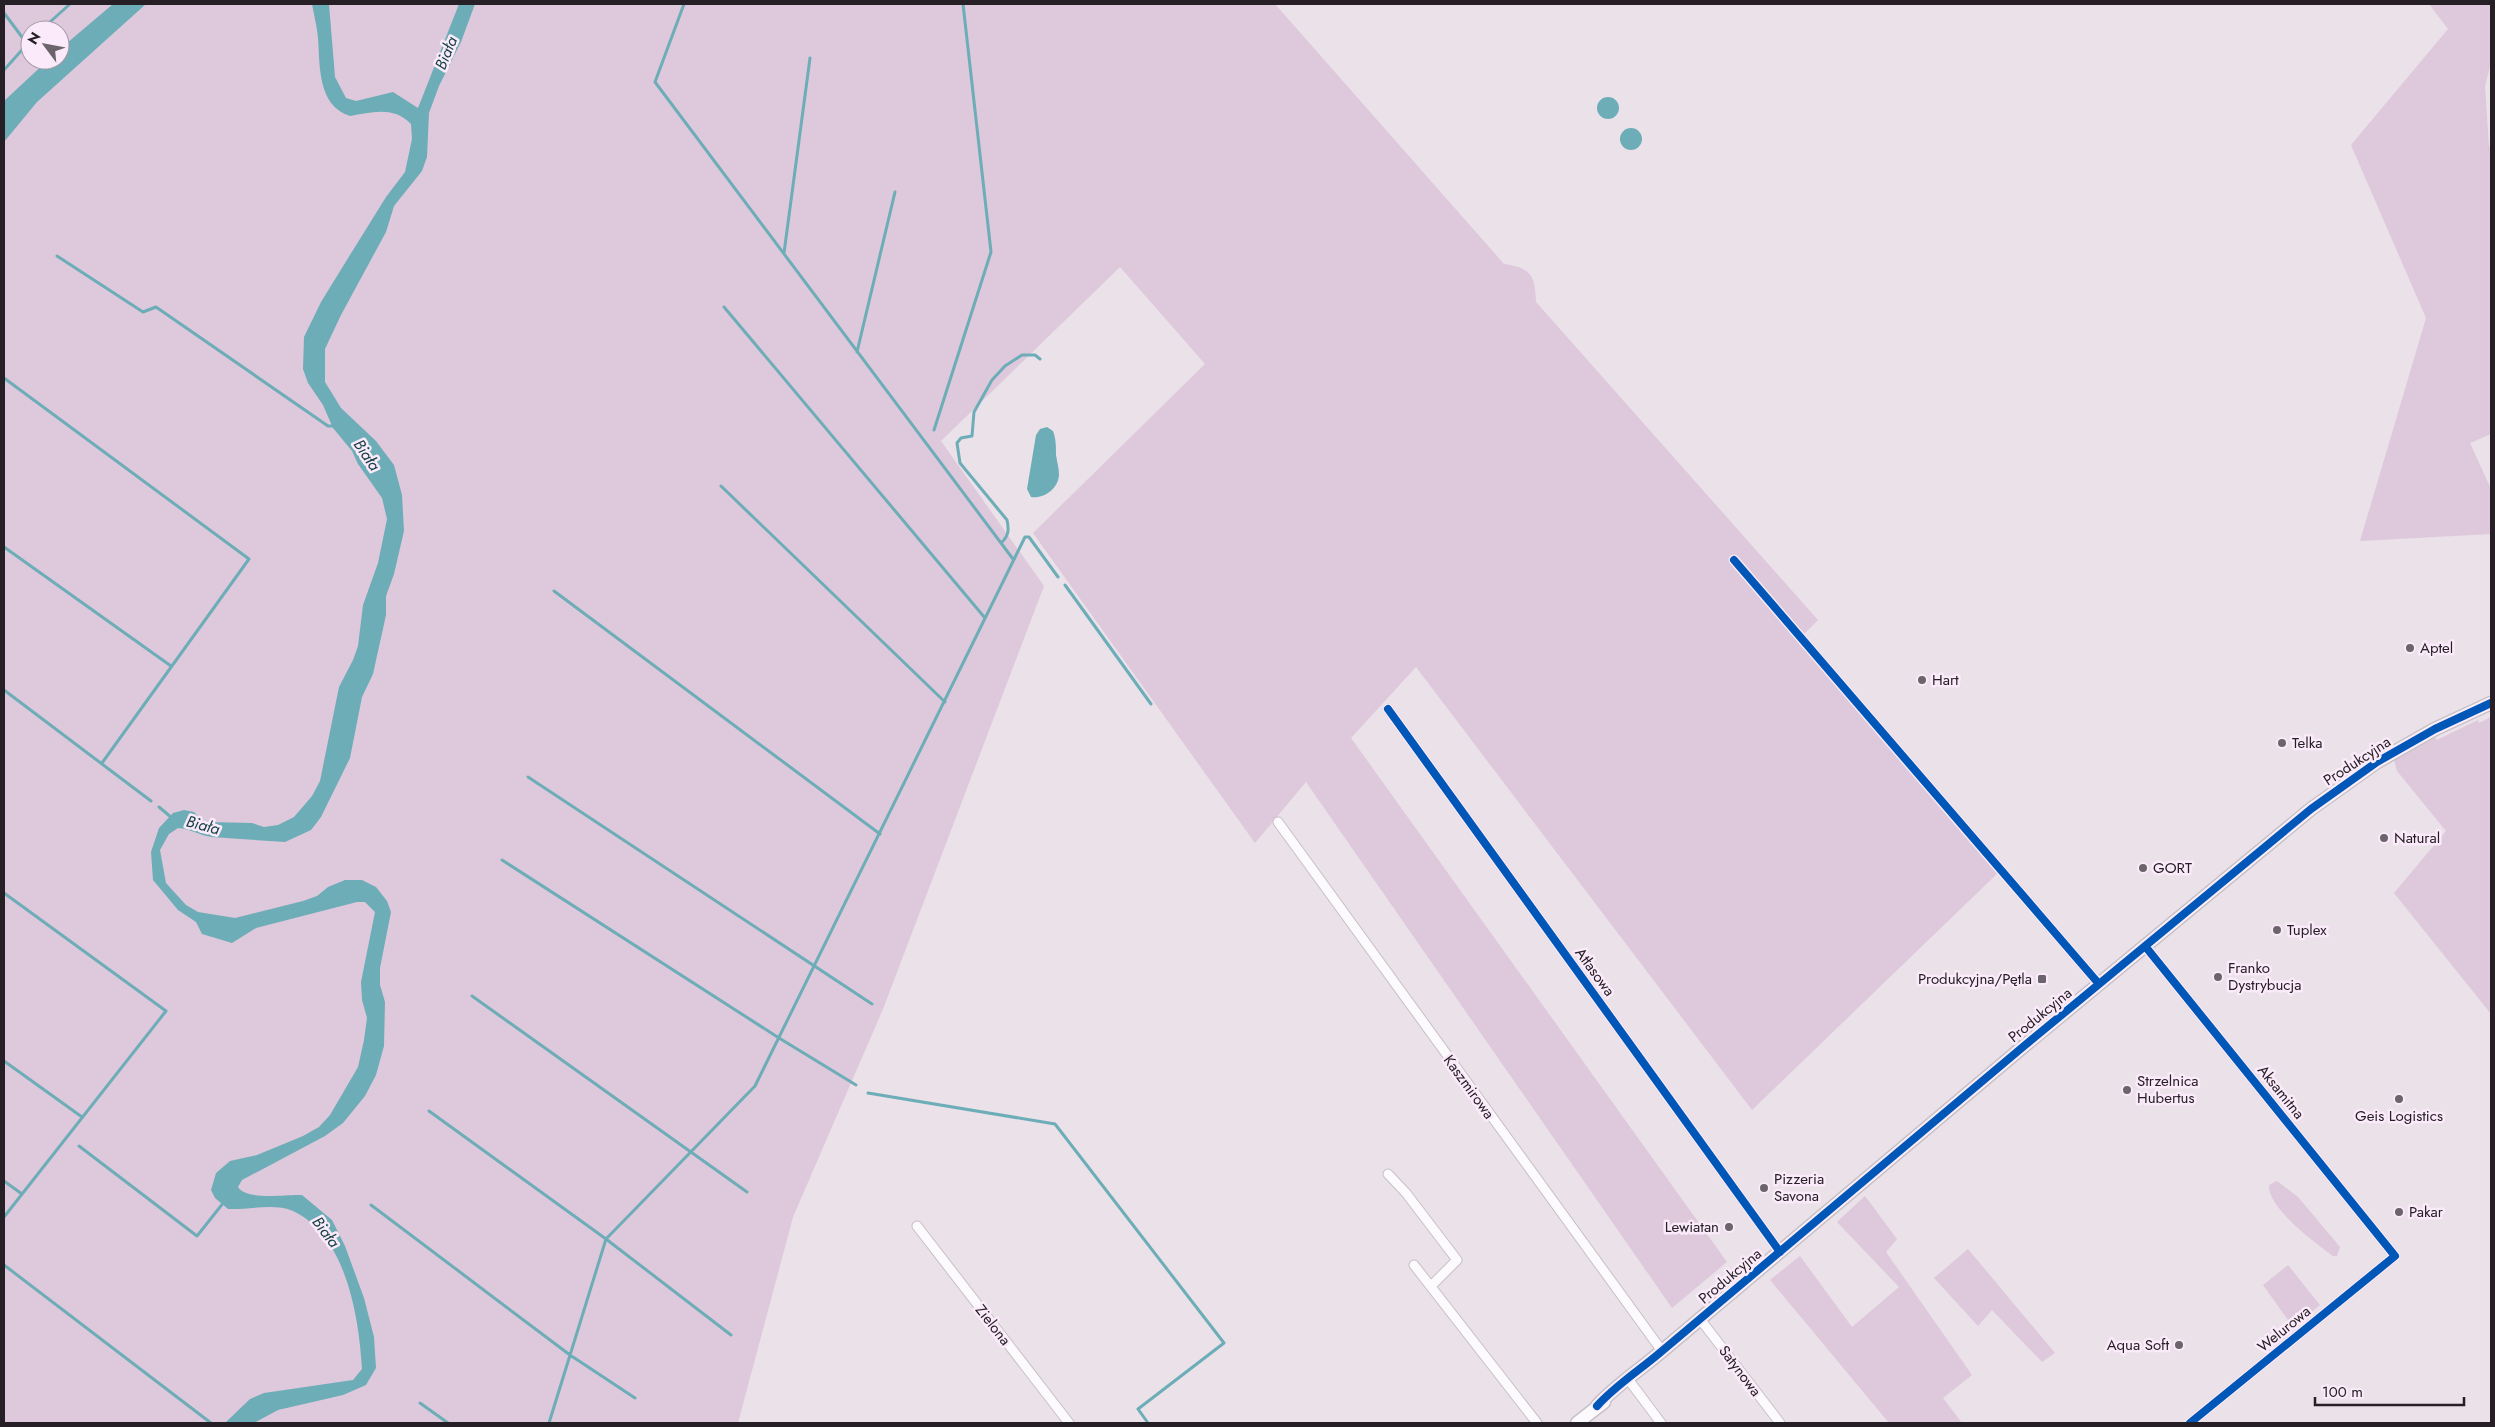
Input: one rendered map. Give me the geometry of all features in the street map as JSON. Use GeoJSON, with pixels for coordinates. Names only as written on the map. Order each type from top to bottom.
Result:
{"type":"FeatureCollection","features":[{"type":"Feature","properties":{"kind":"street"},"geometry":{"type":"LineString","coordinates":[[1734,560],[2100,984]]}},
{"type":"Feature","properties":{"kind":"street","name":"Produkcyjna"},"geometry":{"type":"LineString","coordinates":[[1577,1423],[1597,1406],[1618,1393],[1628,1379],[2311,809],[2346,783],[2434,729],[2491,703]]}},
{"type":"Feature","properties":{"kind":"street","name":"Atłasowa"},"geometry":{"type":"LineString","coordinates":[[1388,708],[1780,1252]]}},
{"type":"Feature","properties":{"kind":"street","name":"Kaszmirowa"},"geometry":{"type":"LineString","coordinates":[[1278,822],[1662,1351]]}},
{"type":"Feature","properties":{"kind":"street","name":"Aksamitna"},"geometry":{"type":"LineString","coordinates":[[2145,946],[2395,1256]]}},
{"type":"Feature","properties":{"kind":"street"},"geometry":{"type":"LineString","coordinates":[[1388,1174],[1406,1193],[1456,1260],[1431,1286]]}},
{"type":"Feature","properties":{"kind":"street","name":"Zielona"},"geometry":{"type":"LineString","coordinates":[[918,1226],[1069,1423]]}},
{"type":"Feature","properties":{"kind":"street","name":"Welurowa"},"geometry":{"type":"LineString","coordinates":[[2190,1423],[2395,1256]]}},
{"type":"Feature","properties":{"kind":"street"},"geometry":{"type":"LineString","coordinates":[[1414,1265],[1537,1423]]}},
{"type":"Feature","properties":{"kind":"street","name":"Satynowa"},"geometry":{"type":"LineString","coordinates":[[1700,1319],[1780,1423]]}},
{"type":"Feature","properties":{"kind":"street"},"geometry":{"type":"LineString","coordinates":[[1628,1379],[1661,1423]]}},
{"type":"Feature","properties":{"kind":"shaded area"},"geometry":{"type":"Polygon","coordinates":[[[4,4],[1275,4],[1504,264],[1520,268],[1530,274],[1533,279],[1536,302],[1818,620],[1800,638],[2001,870],[1752,1110],[1416,667],[1351,738],[1727,1262],[1672,1308],[1306,782],[1255,843],[1033,533],[1205,364],[1120,267],[941,441],[1044,586],[883,1009],[793,1217],[738,1423],[4,1423],[4,4]]]}},
{"type":"Feature","properties":{"kind":"shaded area"},"geometry":{"type":"Polygon","coordinates":[[[2429,4],[2491,4],[2491,63],[2485,86],[2489,146],[2491,147],[2491,434],[2470,443],[2491,489],[2491,534],[2360,541],[2426,318],[2351,145],[2448,29],[2429,4]]]}},
{"type":"Feature","properties":{"kind":"shaded area"},"geometry":{"type":"Polygon","coordinates":[[[2491,717],[2491,1014],[2394,893],[2446,831],[2397,771],[2394,760],[2435,737],[2437,740],[2478,720],[2479,723],[2491,717]]]}},
{"type":"Feature","properties":{"kind":"shaded area"},"geometry":{"type":"Polygon","coordinates":[[[2277,1181],[2298,1197],[2340,1247],[2337,1256],[2333,1256],[2316,1243],[2284,1215],[2271,1194],[2269,1185],[2277,1181]]]}},
{"type":"Feature","properties":{"kind":"shaded area"},"geometry":{"type":"Polygon","coordinates":[[[1865,1196],[1897,1239],[1886,1252],[1972,1375],[1943,1398],[1962,1423],[1889,1423],[1770,1280],[1800,1256],[1852,1327],[1899,1287],[1837,1222],[1865,1196]]]}},
{"type":"Feature","properties":{"kind":"shaded area"},"geometry":{"type":"Polygon","coordinates":[[[1968,1249],[2055,1353],[2042,1362],[1992,1310],[1978,1326],[1934,1278],[1968,1249]]]}},
{"type":"Feature","properties":{"kind":"shaded area"},"geometry":{"type":"Polygon","coordinates":[[[2288,1265],[2320,1305],[2293,1327],[2263,1285],[2288,1265]]]}},
{"type":"Feature","properties":{"kind":"water"},"geometry":{"type":"Polygon","coordinates":[[[113,4],[146,4],[37,102],[4,142],[4,101],[37,70],[70,70],[70,41],[113,4]]]}},
{"type":"Feature","properties":{"kind":"water","name":"Biała"},"geometry":{"type":"Polygon","coordinates":[[[312,4],[329,4],[335,77],[346,98],[356,101],[393,92],[418,108],[459,4],[475,4],[461,42],[439,86],[429,113],[427,157],[422,171],[394,206],[386,232],[341,315],[325,349],[325,382],[341,408],[376,441],[394,465],[402,495],[404,531],[394,574],[386,596],[386,615],[373,674],[362,697],[350,758],[321,817],[311,830],[285,842],[211,837],[178,828],[169,834],[160,850],[166,883],[186,905],[198,912],[235,918],[303,901],[317,896],[328,887],[345,880],[362,880],[376,887],[387,901],[391,912],[380,968],[380,985],[385,1002],[384,1046],[376,1075],[365,1096],[343,1123],[325,1136],[242,1180],[238,1187],[250,1194],[258,1195],[302,1195],[332,1220],[345,1246],[364,1298],[374,1337],[376,1368],[366,1385],[343,1395],[278,1410],[254,1423],[225,1423],[250,1399],[264,1393],[353,1380],[362,1369],[353,1302],[337,1258],[326,1238],[311,1223],[293,1211],[278,1207],[228,1209],[215,1198],[211,1190],[216,1173],[230,1161],[257,1155],[303,1136],[319,1127],[330,1115],[358,1067],[364,1040],[367,1018],[362,1000],[361,982],[375,912],[365,902],[357,902],[256,928],[232,943],[202,934],[196,922],[178,910],[153,880],[151,852],[159,828],[173,813],[184,810],[194,812],[201,820],[208,822],[252,823],[264,827],[278,825],[294,817],[312,796],[320,781],[339,687],[358,646],[363,605],[378,563],[387,519],[382,498],[358,464],[352,451],[333,428],[323,405],[308,383],[303,369],[304,337],[321,302],[386,197],[405,172],[412,139],[411,124],[404,118],[390,113],[374,112],[350,116],[339,111],[331,103],[322,83],[318,34],[312,4]]]}},
{"type":"Feature","properties":{"kind":"water"},"geometry":{"type":"Polygon","coordinates":[[[1608,97],[1616,100],[1619,108],[1616,116],[1608,119],[1600,116],[1597,108],[1600,100],[1608,97]]]}},
{"type":"Feature","properties":{"kind":"water"},"geometry":{"type":"Polygon","coordinates":[[[1631,128],[1639,131],[1642,139],[1639,147],[1631,150],[1623,147],[1620,139],[1623,131],[1631,128]]]}},
{"type":"Feature","properties":{"kind":"water"},"geometry":{"type":"Polygon","coordinates":[[[1047,427],[1053,431],[1055,437],[1059,472],[1058,480],[1050,492],[1045,495],[1031,497],[1027,489],[1036,435],[1040,429],[1047,427]]]}},
{"type":"Feature","properties":{"kind":"waterway"},"geometry":{"type":"LineString","coordinates":[[52,20],[70,4]]}},
{"type":"Feature","properties":{"kind":"waterway"},"geometry":{"type":"LineString","coordinates":[[684,4],[655,82],[1013,559]]}},
{"type":"Feature","properties":{"kind":"waterway"},"geometry":{"type":"LineString","coordinates":[[934,430],[991,252],[963,4]]}},
{"type":"Feature","properties":{"kind":"waterway"},"geometry":{"type":"LineString","coordinates":[[4,13],[20,34]]}},
{"type":"Feature","properties":{"kind":"waterway"},"geometry":{"type":"LineString","coordinates":[[4,70],[20,52]]}},
{"type":"Feature","properties":{"kind":"waterway"},"geometry":{"type":"LineString","coordinates":[[784,253],[810,58]]}},
{"type":"Feature","properties":{"kind":"waterway"},"geometry":{"type":"LineString","coordinates":[[857,352],[895,192]]}},
{"type":"Feature","properties":{"kind":"waterway"},"geometry":{"type":"LineString","coordinates":[[57,256],[143,312],[156,307],[328,426],[336,426]]}},
{"type":"Feature","properties":{"kind":"waterway"},"geometry":{"type":"LineString","coordinates":[[724,307],[985,618]]}},
{"type":"Feature","properties":{"kind":"waterway"},"geometry":{"type":"LineString","coordinates":[[1001,543],[1006,538],[1008,532],[1007,520],[960,463],[957,443],[961,438],[972,436],[974,412],[992,380],[1005,366],[1022,355],[1035,355],[1040,359]]}},
{"type":"Feature","properties":{"kind":"waterway"},"geometry":{"type":"LineString","coordinates":[[4,378],[249,559],[102,763]]}},
{"type":"Feature","properties":{"kind":"waterway"},"geometry":{"type":"LineString","coordinates":[[721,486],[945,702]]}},
{"type":"Feature","properties":{"kind":"waterway"},"geometry":{"type":"LineString","coordinates":[[549,1423],[606,1239],[755,1086],[1025,537],[1029,537],[1058,577]]}},
{"type":"Feature","properties":{"kind":"waterway"},"geometry":{"type":"LineString","coordinates":[[4,547],[171,666]]}},
{"type":"Feature","properties":{"kind":"waterway"},"geometry":{"type":"LineString","coordinates":[[1065,585],[1151,704]]}},
{"type":"Feature","properties":{"kind":"waterway"},"geometry":{"type":"LineString","coordinates":[[554,591],[880,834]]}},
{"type":"Feature","properties":{"kind":"waterway"},"geometry":{"type":"LineString","coordinates":[[4,690],[151,801]]}},
{"type":"Feature","properties":{"kind":"waterway"},"geometry":{"type":"LineString","coordinates":[[528,777],[872,1004]]}},
{"type":"Feature","properties":{"kind":"waterway"},"geometry":{"type":"LineString","coordinates":[[159,807],[172,818]]}},
{"type":"Feature","properties":{"kind":"waterway"},"geometry":{"type":"LineString","coordinates":[[502,860],[779,1038],[856,1085]]}},
{"type":"Feature","properties":{"kind":"waterway"},"geometry":{"type":"LineString","coordinates":[[4,893],[166,1011],[4,1217]]}},
{"type":"Feature","properties":{"kind":"waterway"},"geometry":{"type":"LineString","coordinates":[[472,996],[747,1192]]}},
{"type":"Feature","properties":{"kind":"waterway"},"geometry":{"type":"LineString","coordinates":[[4,1061],[82,1117]]}},
{"type":"Feature","properties":{"kind":"waterway"},"geometry":{"type":"LineString","coordinates":[[868,1093],[1055,1124],[1224,1343],[1138,1409],[1148,1423]]}},
{"type":"Feature","properties":{"kind":"waterway"},"geometry":{"type":"LineString","coordinates":[[429,1111],[606,1239],[731,1335]]}},
{"type":"Feature","properties":{"kind":"waterway"},"geometry":{"type":"LineString","coordinates":[[79,1146],[197,1236],[224,1202]]}},
{"type":"Feature","properties":{"kind":"waterway"},"geometry":{"type":"LineString","coordinates":[[4,1181],[22,1194]]}},
{"type":"Feature","properties":{"kind":"waterway"},"geometry":{"type":"LineString","coordinates":[[371,1205],[570,1355],[635,1398]]}},
{"type":"Feature","properties":{"kind":"waterway"},"geometry":{"type":"LineString","coordinates":[[4,1265],[211,1423]]}},
{"type":"Feature","properties":{"kind":"waterway"},"geometry":{"type":"LineString","coordinates":[[420,1403],[448,1423]]}},
{"type":"Feature","properties":{"kind":"cycle path"},"geometry":{"type":"LineString","coordinates":[[1734,560],[2099,984]]}},
{"type":"Feature","properties":{"kind":"cycle path"},"geometry":{"type":"LineString","coordinates":[[1597,1406],[1620,1384],[1662,1351],[2024,1046],[2311,809],[2377,762],[2435,729],[2491,703]]}},
{"type":"Feature","properties":{"kind":"cycle path"},"geometry":{"type":"LineString","coordinates":[[1388,709],[1780,1252]]}},
{"type":"Feature","properties":{"kind":"cycle path"},"geometry":{"type":"LineString","coordinates":[[2145,946],[2395,1256],[2190,1423]]}},
{"type":"Feature","properties":{"kind":"place","name":"Aptel"},"geometry":{"type":"Point","coordinates":[2410,648]}},
{"type":"Feature","properties":{"kind":"place","name":"Hart"},"geometry":{"type":"Point","coordinates":[1922,680]}},
{"type":"Feature","properties":{"kind":"place","name":"Telka"},"geometry":{"type":"Point","coordinates":[2282,743]}},
{"type":"Feature","properties":{"kind":"place","name":"Natural"},"geometry":{"type":"Point","coordinates":[2384,838]}},
{"type":"Feature","properties":{"kind":"place","name":"GORT"},"geometry":{"type":"Point","coordinates":[2143,868]}},
{"type":"Feature","properties":{"kind":"place","name":"Tuplex"},"geometry":{"type":"Point","coordinates":[2277,930]}},
{"type":"Feature","properties":{"kind":"place","name":"Franko Dystrybucja"},"geometry":{"type":"Point","coordinates":[2218,977]}},
{"type":"Feature","properties":{"kind":"place","name":"Produkcyjna/Pętla"},"geometry":{"type":"Point","coordinates":[2042,979]}},
{"type":"Feature","properties":{"kind":"place","name":"Strzelnica Hubertus"},"geometry":{"type":"Point","coordinates":[2127,1090]}},
{"type":"Feature","properties":{"kind":"place","name":"Geis Logistics"},"geometry":{"type":"Point","coordinates":[2399,1099]}},
{"type":"Feature","properties":{"kind":"place","name":"Pizzeria Savona"},"geometry":{"type":"Point","coordinates":[1764,1188]}},
{"type":"Feature","properties":{"kind":"place","name":"Pakar"},"geometry":{"type":"Point","coordinates":[2399,1212]}},
{"type":"Feature","properties":{"kind":"place","name":"Lewiatan"},"geometry":{"type":"Point","coordinates":[1729,1227]}},
{"type":"Feature","properties":{"kind":"place","name":"Aqua Soft"},"geometry":{"type":"Point","coordinates":[2179,1345]}}]}
